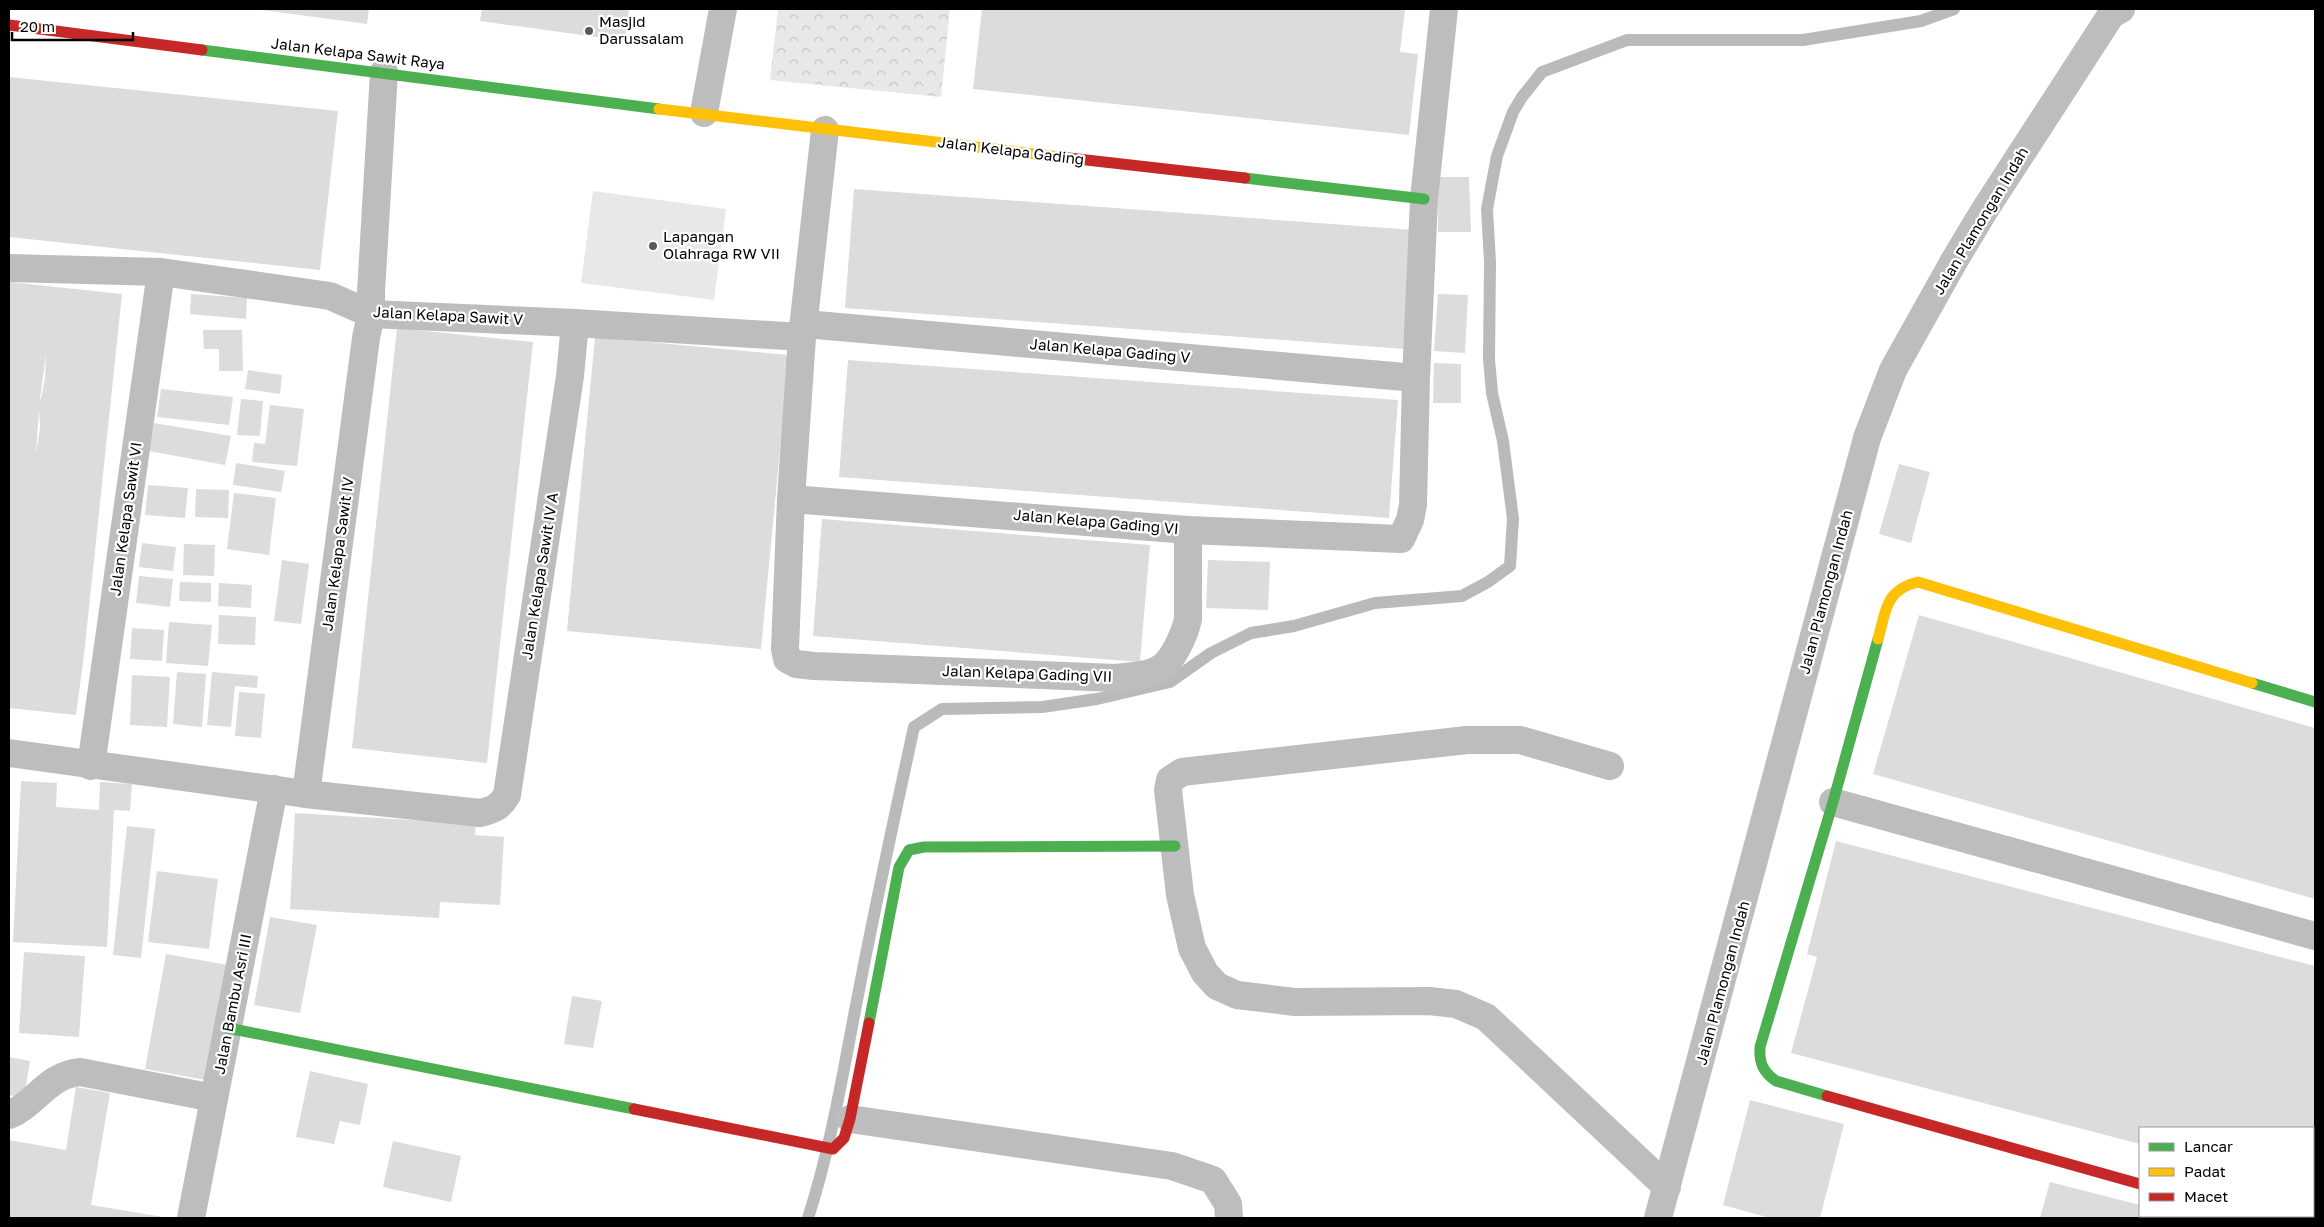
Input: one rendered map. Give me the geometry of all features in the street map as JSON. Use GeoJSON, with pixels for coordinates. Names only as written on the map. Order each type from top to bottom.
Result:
{"type":"FeatureCollection","features":[{"type":"Feature","properties":{"kind":"street"},"geometry":{"type":"LineString","coordinates":[[704,113],[723,9]]}},
{"type":"Feature","properties":{"kind":"street"},"geometry":{"type":"LineString","coordinates":[[1416,378],[1424,200],[1444,9]]}},
{"type":"Feature","properties":{"kind":"street","name":"Jalan Plamongan Indah"},"geometry":{"type":"LineString","coordinates":[[1658,1218],[1870,430],[1892,370],[1984,211],[2114,11]]}},
{"type":"Feature","properties":{"kind":"street","name":"Jalan Kelapa Sawit Raya"},"geometry":{"type":"LineString","coordinates":[[9,25],[704,113]]}},
{"type":"Feature","properties":{"kind":"street","name":"Jalan Kelapa Sawit IV"},"geometry":{"type":"LineString","coordinates":[[306,794],[371,314],[384,72]]}},
{"type":"Feature","properties":{"kind":"street","name":"Jalan Kelapa Gading"},"geometry":{"type":"LineString","coordinates":[[704,113],[826,130],[1424,200]]}},
{"type":"Feature","properties":{"kind":"street"},"geometry":{"type":"LineString","coordinates":[[791,498],[803,330],[826,130]]}},
{"type":"Feature","properties":{"kind":"street","name":"Jalan Kelapa Sawit V"},"geometry":{"type":"LineString","coordinates":[[9,268],[161,272],[330,296],[371,314],[803,330]]}},
{"type":"Feature","properties":{"kind":"street","name":"Jalan Kelapa Sawit VI"},"geometry":{"type":"LineString","coordinates":[[91,766],[161,272]]}},
{"type":"Feature","properties":{"kind":"street","name":"Jalan Kelapa Sawit IV A"},"geometry":{"type":"LineString","coordinates":[[306,794],[480,813],[495,809],[507,795],[568,386],[575,323]]}},
{"type":"Feature","properties":{"kind":"street","name":"Jalan Kelapa Gading V"},"geometry":{"type":"LineString","coordinates":[[803,330],[1416,378]]}},
{"type":"Feature","properties":{"kind":"street","name":"Jalan Kelapa Gading VI"},"geometry":{"type":"LineString","coordinates":[[791,498],[1188,530],[1401,539],[1410,520],[1413,505],[1416,378]]}},
{"type":"Feature","properties":{"kind":"street","name":"Jalan Kelapa Gading VII"},"geometry":{"type":"LineString","coordinates":[[791,498],[785,648],[787,659],[791,662],[814,666],[1116,678],[1158,670],[1164,666],[1180,644],[1186,630],[1188,619],[1188,530]]}},
{"type":"Feature","properties":{"kind":"street"},"geometry":{"type":"LineString","coordinates":[[2139,1184],[1776,1081],[1765,1074],[1759,1062],[1760,1047],[1833,802],[1888,602],[1892,593],[1918,582],[2315,702]]}},
{"type":"Feature","properties":{"kind":"street"},"geometry":{"type":"LineString","coordinates":[[1610,766],[1520,740],[1468,740],[1182,772],[1170,780],[1168,790],[1180,895],[1192,948],[1205,973],[1217,986],[1237,996],[1295,1002],[1429,1001],[1456,1004],[1486,1017],[1667,1187]]}},
{"type":"Feature","properties":{"kind":"street"},"geometry":{"type":"LineString","coordinates":[[9,753],[91,766],[306,794]]}},
{"type":"Feature","properties":{"kind":"street","name":"Jalan Bambu Asri III"},"geometry":{"type":"LineString","coordinates":[[191,1218],[274,790]]}},
{"type":"Feature","properties":{"kind":"street"},"geometry":{"type":"LineString","coordinates":[[1833,802],[2315,936]]}},
{"type":"Feature","properties":{"kind":"street"},"geometry":{"type":"LineString","coordinates":[[228,1028],[799,1144],[833,1149],[844,1138],[850,1119],[899,867],[909,850],[924,847],[1175,846]]}},
{"type":"Feature","properties":{"kind":"street"},"geometry":{"type":"LineString","coordinates":[[9,1115],[49,1082],[70,1073],[80,1072],[214,1098]]}},
{"type":"Feature","properties":{"kind":"street"},"geometry":{"type":"LineString","coordinates":[[850,1119],[1172,1166],[1213,1180],[1228,1204],[1229,1218]]}},
{"type":"Feature","properties":{"kind":"green space"},"geometry":{"type":"Polygon","coordinates":[[[778,9],[950,9],[941,97],[770,80],[778,9]]]}},
{"type":"Feature","properties":{"kind":"green space","name":"Lapangan Olahraga RW VII"},"geometry":{"type":"Polygon","coordinates":[[[593,191],[726,209],[714,300],[581,283],[593,191]]]}},
{"type":"Feature","properties":{"kind":"building"},"geometry":{"type":"Polygon","coordinates":[[[255,9],[369,9],[367,24],[255,9]]]}},
{"type":"Feature","properties":{"kind":"building","name":"Masjid Darussalam"},"geometry":{"type":"Polygon","coordinates":[[[482,9],[629,9],[625,41],[480,21],[482,9]]]}},
{"type":"Feature","properties":{"kind":"building"},"geometry":{"type":"Polygon","coordinates":[[[982,9],[1405,9],[1400,52],[1418,54],[1409,135],[973,89],[982,9]]]}},
{"type":"Feature","properties":{"kind":"building"},"geometry":{"type":"Polygon","coordinates":[[[9,77],[338,111],[320,270],[9,237],[9,77]]]}},
{"type":"Feature","properties":{"kind":"building"},"geometry":{"type":"Polygon","coordinates":[[[1438,177],[1469,177],[1471,232],[1438,232],[1438,177]]]}},
{"type":"Feature","properties":{"kind":"building"},"geometry":{"type":"Polygon","coordinates":[[[854,189],[1414,230],[1405,349],[845,308],[854,189]]]}},
{"type":"Feature","properties":{"kind":"building"},"geometry":{"type":"Polygon","coordinates":[[[9,282],[122,294],[76,715],[9,708],[9,282]],[[46,354],[40,399],[45,378],[46,354]],[[39,409],[36,455],[40,428],[39,409]]]}},
{"type":"Feature","properties":{"kind":"building"},"geometry":{"type":"Polygon","coordinates":[[[191,294],[247,298],[246,319],[190,314],[191,294]]]}},
{"type":"Feature","properties":{"kind":"building"},"geometry":{"type":"Polygon","coordinates":[[[1438,294],[1468,295],[1465,353],[1434,351],[1438,294]]]}},
{"type":"Feature","properties":{"kind":"building"},"geometry":{"type":"Polygon","coordinates":[[[397,328],[533,342],[487,763],[352,748],[397,328]]]}},
{"type":"Feature","properties":{"kind":"building"},"geometry":{"type":"Polygon","coordinates":[[[203,330],[242,330],[243,371],[219,371],[219,349],[204,349],[203,330]]]}},
{"type":"Feature","properties":{"kind":"building"},"geometry":{"type":"Polygon","coordinates":[[[595,337],[789,355],[761,649],[567,631],[595,337]]]}},
{"type":"Feature","properties":{"kind":"building"},"geometry":{"type":"Polygon","coordinates":[[[848,360],[1398,400],[1389,518],[839,477],[848,360]]]}},
{"type":"Feature","properties":{"kind":"building"},"geometry":{"type":"Polygon","coordinates":[[[1434,363],[1461,364],[1461,403],[1433,403],[1434,363]]]}},
{"type":"Feature","properties":{"kind":"building"},"geometry":{"type":"Polygon","coordinates":[[[248,370],[282,375],[280,394],[245,389],[248,370]]]}},
{"type":"Feature","properties":{"kind":"building"},"geometry":{"type":"Polygon","coordinates":[[[161,389],[233,397],[229,425],[157,417],[161,389]]]}},
{"type":"Feature","properties":{"kind":"building"},"geometry":{"type":"Polygon","coordinates":[[[241,399],[263,401],[260,436],[237,435],[241,399]]]}},
{"type":"Feature","properties":{"kind":"building"},"geometry":{"type":"Polygon","coordinates":[[[270,405],[304,409],[297,466],[252,462],[254,443],[265,444],[270,405]]]}},
{"type":"Feature","properties":{"kind":"building"},"geometry":{"type":"Polygon","coordinates":[[[154,423],[231,436],[225,465],[149,451],[154,423]]]}},
{"type":"Feature","properties":{"kind":"building"},"geometry":{"type":"Polygon","coordinates":[[[236,463],[285,471],[281,492],[233,485],[236,463]]]}},
{"type":"Feature","properties":{"kind":"building"},"geometry":{"type":"Polygon","coordinates":[[[1899,464],[1930,472],[1911,543],[1879,534],[1899,464]]]}},
{"type":"Feature","properties":{"kind":"building"},"geometry":{"type":"Polygon","coordinates":[[[148,485],[188,488],[185,518],[145,515],[148,485]]]}},
{"type":"Feature","properties":{"kind":"building"},"geometry":{"type":"Polygon","coordinates":[[[196,489],[229,490],[228,518],[195,517],[196,489]]]}},
{"type":"Feature","properties":{"kind":"building"},"geometry":{"type":"Polygon","coordinates":[[[234,493],[276,498],[269,555],[227,549],[234,493]]]}},
{"type":"Feature","properties":{"kind":"building"},"geometry":{"type":"Polygon","coordinates":[[[822,519],[1150,545],[1140,662],[813,636],[822,519]]]}},
{"type":"Feature","properties":{"kind":"building"},"geometry":{"type":"Polygon","coordinates":[[[142,543],[176,547],[173,571],[139,567],[142,543]]]}},
{"type":"Feature","properties":{"kind":"building"},"geometry":{"type":"Polygon","coordinates":[[[184,544],[215,545],[214,576],[183,575],[184,544]]]}},
{"type":"Feature","properties":{"kind":"building"},"geometry":{"type":"Polygon","coordinates":[[[282,560],[309,564],[301,624],[274,621],[282,560]]]}},
{"type":"Feature","properties":{"kind":"building"},"geometry":{"type":"Polygon","coordinates":[[[1208,560],[1270,562],[1268,610],[1206,608],[1208,560]]]}},
{"type":"Feature","properties":{"kind":"building"},"geometry":{"type":"Polygon","coordinates":[[[139,576],[173,579],[170,607],[136,603],[139,576]]]}},
{"type":"Feature","properties":{"kind":"building"},"geometry":{"type":"Polygon","coordinates":[[[180,582],[211,583],[211,602],[179,601],[180,582]]]}},
{"type":"Feature","properties":{"kind":"building"},"geometry":{"type":"Polygon","coordinates":[[[219,583],[252,585],[251,608],[218,606],[219,583]]]}},
{"type":"Feature","properties":{"kind":"building"},"geometry":{"type":"Polygon","coordinates":[[[219,615],[256,617],[255,645],[218,644],[219,615]]]}},
{"type":"Feature","properties":{"kind":"building"},"geometry":{"type":"Polygon","coordinates":[[[1919,615],[2315,728],[2315,899],[1873,774],[1919,615]]]}},
{"type":"Feature","properties":{"kind":"building"},"geometry":{"type":"Polygon","coordinates":[[[169,622],[212,625],[208,666],[166,663],[169,622]]]}},
{"type":"Feature","properties":{"kind":"building"},"geometry":{"type":"Polygon","coordinates":[[[132,628],[164,630],[162,661],[130,659],[132,628]]]}},
{"type":"Feature","properties":{"kind":"building"},"geometry":{"type":"Polygon","coordinates":[[[177,672],[206,674],[202,727],[173,724],[177,672]]]}},
{"type":"Feature","properties":{"kind":"building"},"geometry":{"type":"Polygon","coordinates":[[[212,672],[258,676],[257,688],[235,686],[231,727],[207,725],[212,672]]]}},
{"type":"Feature","properties":{"kind":"building"},"geometry":{"type":"Polygon","coordinates":[[[132,675],[170,677],[167,727],[130,725],[132,675]]]}},
{"type":"Feature","properties":{"kind":"building"},"geometry":{"type":"Polygon","coordinates":[[[239,692],[265,694],[261,738],[235,736],[239,692]]]}},
{"type":"Feature","properties":{"kind":"building"},"geometry":{"type":"Polygon","coordinates":[[[21,781],[57,783],[56,807],[99,810],[100,782],[132,784],[130,811],[114,810],[107,947],[13,942],[21,781]]]}},
{"type":"Feature","properties":{"kind":"building"},"geometry":{"type":"Polygon","coordinates":[[[295,813],[476,824],[475,835],[504,837],[500,905],[440,902],[439,918],[290,909],[295,813]]]}},
{"type":"Feature","properties":{"kind":"building"},"geometry":{"type":"Polygon","coordinates":[[[127,826],[155,829],[141,958],[113,955],[127,826]]]}},
{"type":"Feature","properties":{"kind":"building"},"geometry":{"type":"Polygon","coordinates":[[[1836,841],[2315,966],[2315,1189],[2314,1127],[2139,1127],[2139,1144],[1791,1053],[1817,957],[1807,954],[1836,841]]]}},
{"type":"Feature","properties":{"kind":"building"},"geometry":{"type":"Polygon","coordinates":[[[157,871],[218,879],[209,949],[148,942],[157,871]]]}},
{"type":"Feature","properties":{"kind":"building"},"geometry":{"type":"Polygon","coordinates":[[[270,917],[317,925],[300,1013],[254,1005],[270,917]]]}},
{"type":"Feature","properties":{"kind":"building"},"geometry":{"type":"Polygon","coordinates":[[[24,952],[85,956],[79,1037],[19,1033],[24,952]]]}},
{"type":"Feature","properties":{"kind":"building"},"geometry":{"type":"Polygon","coordinates":[[[166,954],[228,965],[206,1080],[145,1069],[166,954]]]}},
{"type":"Feature","properties":{"kind":"building"},"geometry":{"type":"Polygon","coordinates":[[[572,996],[602,1001],[593,1048],[564,1044],[572,996]]]}},
{"type":"Feature","properties":{"kind":"building"},"geometry":{"type":"Polygon","coordinates":[[[9,1057],[30,1061],[24,1098],[9,1095],[9,1057]]]}},
{"type":"Feature","properties":{"kind":"building"},"geometry":{"type":"Polygon","coordinates":[[[310,1071],[368,1084],[360,1125],[340,1121],[334,1144],[296,1137],[310,1071]]]}},
{"type":"Feature","properties":{"kind":"building"},"geometry":{"type":"Polygon","coordinates":[[[76,1087],[110,1093],[91,1205],[169,1218],[9,1218],[9,1140],[66,1150],[76,1087]]]}},
{"type":"Feature","properties":{"kind":"building"},"geometry":{"type":"Polygon","coordinates":[[[1750,1100],[1844,1124],[1820,1218],[1770,1218],[1723,1205],[1750,1100]]]}},
{"type":"Feature","properties":{"kind":"building"},"geometry":{"type":"Polygon","coordinates":[[[393,1141],[461,1156],[451,1202],[383,1187],[393,1141]]]}},
{"type":"Feature","properties":{"kind":"building"},"geometry":{"type":"Polygon","coordinates":[[[2050,1182],[2139,1205],[2139,1217],[2189,1218],[2040,1218],[2050,1182]]]}},
{"type":"Feature","properties":{"kind":"waterway"},"geometry":{"type":"LineString","coordinates":[[808,1218],[831,1133],[872,924],[914,727],[942,709],[1042,707],[1097,699],[1170,682],[1211,653],[1251,633],[1294,626],[1375,603],[1462,596],[1488,582],[1510,566],[1513,519],[1503,441],[1492,393],[1489,359],[1490,262],[1487,209],[1497,156],[1513,112],[1522,97],[1542,72],[1627,40],[1803,40],[1921,21],[1954,9]]}},
{"type":"Feature","properties":{"kind":"traffic: fast"},"geometry":{"type":"LineString","coordinates":[[202,50],[659,109]]}},
{"type":"Feature","properties":{"kind":"traffic: fast"},"geometry":{"type":"LineString","coordinates":[[1245,178],[1424,199]]}},
{"type":"Feature","properties":{"kind":"traffic: fast"},"geometry":{"type":"LineString","coordinates":[[1827,1096],[1776,1081],[1763,1067],[1760,1058],[1760,1047],[1833,802],[1878,639]]}},
{"type":"Feature","properties":{"kind":"traffic: fast"},"geometry":{"type":"LineString","coordinates":[[2252,683],[2315,702]]}},
{"type":"Feature","properties":{"kind":"traffic: fast"},"geometry":{"type":"LineString","coordinates":[[869,1023],[899,867],[909,850],[924,847],[1175,846]]}},
{"type":"Feature","properties":{"kind":"traffic: fast"},"geometry":{"type":"LineString","coordinates":[[228,1028],[634,1109]]}},
{"type":"Feature","properties":{"kind":"traffic: slow"},"geometry":{"type":"LineString","coordinates":[[659,109],[1069,158]]}},
{"type":"Feature","properties":{"kind":"traffic: slow"},"geometry":{"type":"LineString","coordinates":[[1878,639],[1885,611],[1893,596],[1899,590],[1918,582],[2252,683]]}},
{"type":"Feature","properties":{"kind":"traffic: jam"},"geometry":{"type":"LineString","coordinates":[[9,25],[202,50]]}},
{"type":"Feature","properties":{"kind":"traffic: jam"},"geometry":{"type":"LineString","coordinates":[[1069,158],[1245,178]]}},
{"type":"Feature","properties":{"kind":"traffic: jam"},"geometry":{"type":"LineString","coordinates":[[634,1109],[833,1149],[844,1138],[850,1119],[869,1023]]}},
{"type":"Feature","properties":{"kind":"traffic: jam"},"geometry":{"type":"LineString","coordinates":[[1827,1096],[2139,1184]]}},
{"type":"Feature","properties":{"kind":"place","name":"Masjid Darussalam"},"geometry":{"type":"Point","coordinates":[589,31]}},
{"type":"Feature","properties":{"kind":"place","name":"Lapangan Olahraga RW VII"},"geometry":{"type":"Point","coordinates":[653,246]}}]}
